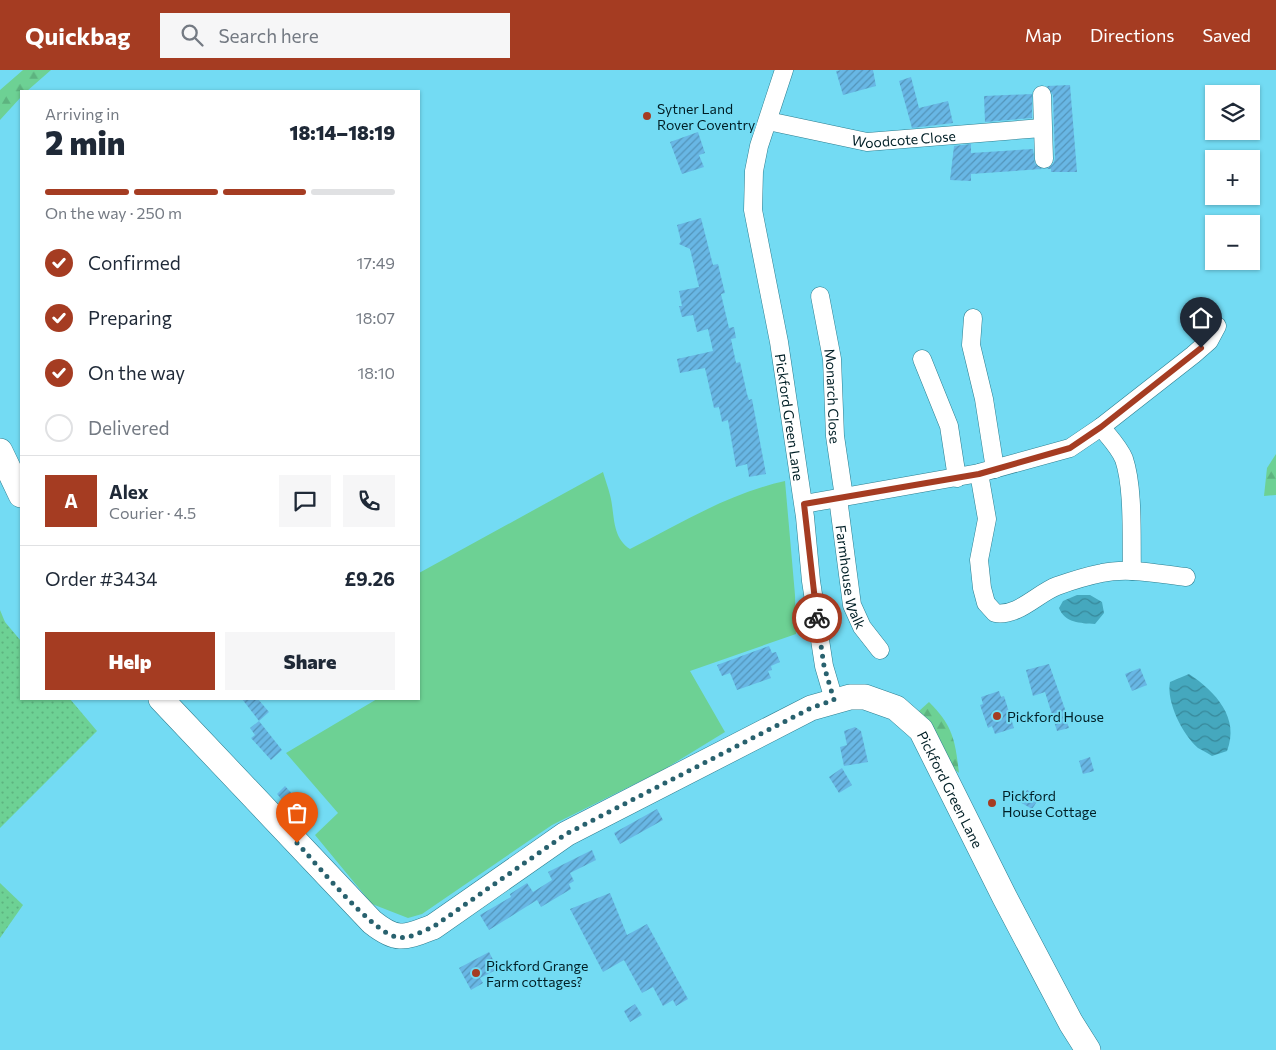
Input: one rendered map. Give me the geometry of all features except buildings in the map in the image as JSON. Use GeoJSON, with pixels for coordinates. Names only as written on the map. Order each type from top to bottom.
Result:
{"type":"FeatureCollection","features":[{"type":"Feature","properties":{"kind":"street","name":"Pickford Green Lane"},"geometry":{"type":"LineString","coordinates":[[784,70],[754,170],[753,210],[779,342],[804,504],[811,581],[823,657],[834,700],[865,697],[882,702],[896,708],[922,730],[1005,898],[1071,1023],[1088,1050]]}},
{"type":"Feature","properties":{"kind":"street"},"geometry":{"type":"LineString","coordinates":[[1042,95],[1044,159]]}},
{"type":"Feature","properties":{"kind":"street","name":"Woodcote Close"},"geometry":{"type":"LineString","coordinates":[[768,121],[867,142],[1042,128]]}},
{"type":"Feature","properties":{"kind":"street","name":"Monarch Close"},"geometry":{"type":"LineString","coordinates":[[820,296],[832,359],[835,436],[841,498]]}},
{"type":"Feature","properties":{"kind":"street"},"geometry":{"type":"LineString","coordinates":[[972,318],[971,345],[984,399],[987,519],[979,560],[986,604],[992,611],[1001,614],[1006,613],[1026,605],[1058,586],[1104,572],[1132,571],[1186,577]]}},
{"type":"Feature","properties":{"kind":"street"},"geometry":{"type":"LineString","coordinates":[[804,504],[957,478],[1070,448],[1101,427],[1193,355],[1208,341],[1217,326]]}},
{"type":"Feature","properties":{"kind":"street"},"geometry":{"type":"LineString","coordinates":[[922,359],[949,426],[957,478]]}},
{"type":"Feature","properties":{"kind":"street"},"geometry":{"type":"LineString","coordinates":[[1101,427],[1116,444],[1124,458],[1130,506],[1132,571]]}},
{"type":"Feature","properties":{"kind":"street"},"geometry":{"type":"LineString","coordinates":[[0,451],[20,493]]}},
{"type":"Feature","properties":{"kind":"street","name":"Farmhouse Walk"},"geometry":{"type":"LineString","coordinates":[[841,498],[852,605],[862,627],[880,650]]}},
{"type":"Feature","properties":{"kind":"street"},"geometry":{"type":"LineString","coordinates":[[162,700],[372,922],[387,934],[398,938],[412,936],[433,927],[566,834],[811,708],[834,700]]}},
{"type":"Feature","properties":{"kind":"green space"},"geometry":{"type":"Polygon","coordinates":[[[23,70],[51,70],[28,90],[20,90],[20,98],[0,120],[0,90],[23,70]]]}},
{"type":"Feature","properties":{"kind":"green space"},"geometry":{"type":"Polygon","coordinates":[[[1276,454],[1276,495],[1264,496],[1267,468],[1276,454]]]}},
{"type":"Feature","properties":{"kind":"green space"},"geometry":{"type":"Polygon","coordinates":[[[603,472],[610,495],[617,531],[624,544],[630,549],[724,501],[785,481],[795,595],[796,634],[690,671],[725,732],[663,770],[552,825],[422,914],[408,918],[372,904],[315,835],[338,813],[286,753],[375,700],[420,700],[420,572],[603,472]]]}},
{"type":"Feature","properties":{"kind":"green space"},"geometry":{"type":"Polygon","coordinates":[[[0,610],[5,622],[20,640],[20,700],[71,700],[97,731],[0,828],[0,610]]]}},
{"type":"Feature","properties":{"kind":"green space"},"geometry":{"type":"Polygon","coordinates":[[[929,702],[948,726],[954,742],[959,773],[954,769],[919,711],[929,702]]]}},
{"type":"Feature","properties":{"kind":"green space"},"geometry":{"type":"Polygon","coordinates":[[[0,883],[23,905],[0,938],[0,883]]]}},
{"type":"Feature","properties":{"kind":"water"},"geometry":{"type":"Polygon","coordinates":[[[1077,595],[1090,595],[1102,602],[1104,613],[1095,624],[1074,621],[1065,617],[1062,613],[1059,608],[1063,601],[1077,595]]]}},
{"type":"Feature","properties":{"kind":"water"},"geometry":{"type":"Polygon","coordinates":[[[1189,674],[1208,689],[1223,707],[1228,717],[1230,739],[1227,751],[1212,756],[1198,748],[1181,727],[1173,708],[1169,690],[1170,682],[1189,674]]]}},
{"type":"Feature","properties":{"kind":"way so far"},"geometry":{"type":"LineString","coordinates":[[297,843],[372,922],[387,934],[398,938],[412,936],[433,927],[566,834],[811,708],[834,700],[824,666],[817,618]]}},
{"type":"Feature","properties":{"kind":"place","name":"Sytner Land Rover Coventry"},"geometry":{"type":"Point","coordinates":[647,116]}},
{"type":"Feature","properties":{"kind":"place","name":"Pickford House"},"geometry":{"type":"Point","coordinates":[997,716]}},
{"type":"Feature","properties":{"kind":"place","name":"Pickford House Cottage"},"geometry":{"type":"Point","coordinates":[992,803]}},
{"type":"Feature","properties":{"kind":"place","name":"Pickford Grange Farm cottages?"},"geometry":{"type":"Point","coordinates":[476,973]}},
{"type":"Feature","properties":{"kind":"route"},"geometry":{"type":"LineString","coordinates":[[817,618],[811,581],[804,504],[979,474],[1056,454],[1070,448],[1101,427],[1201,348]]}}]}
